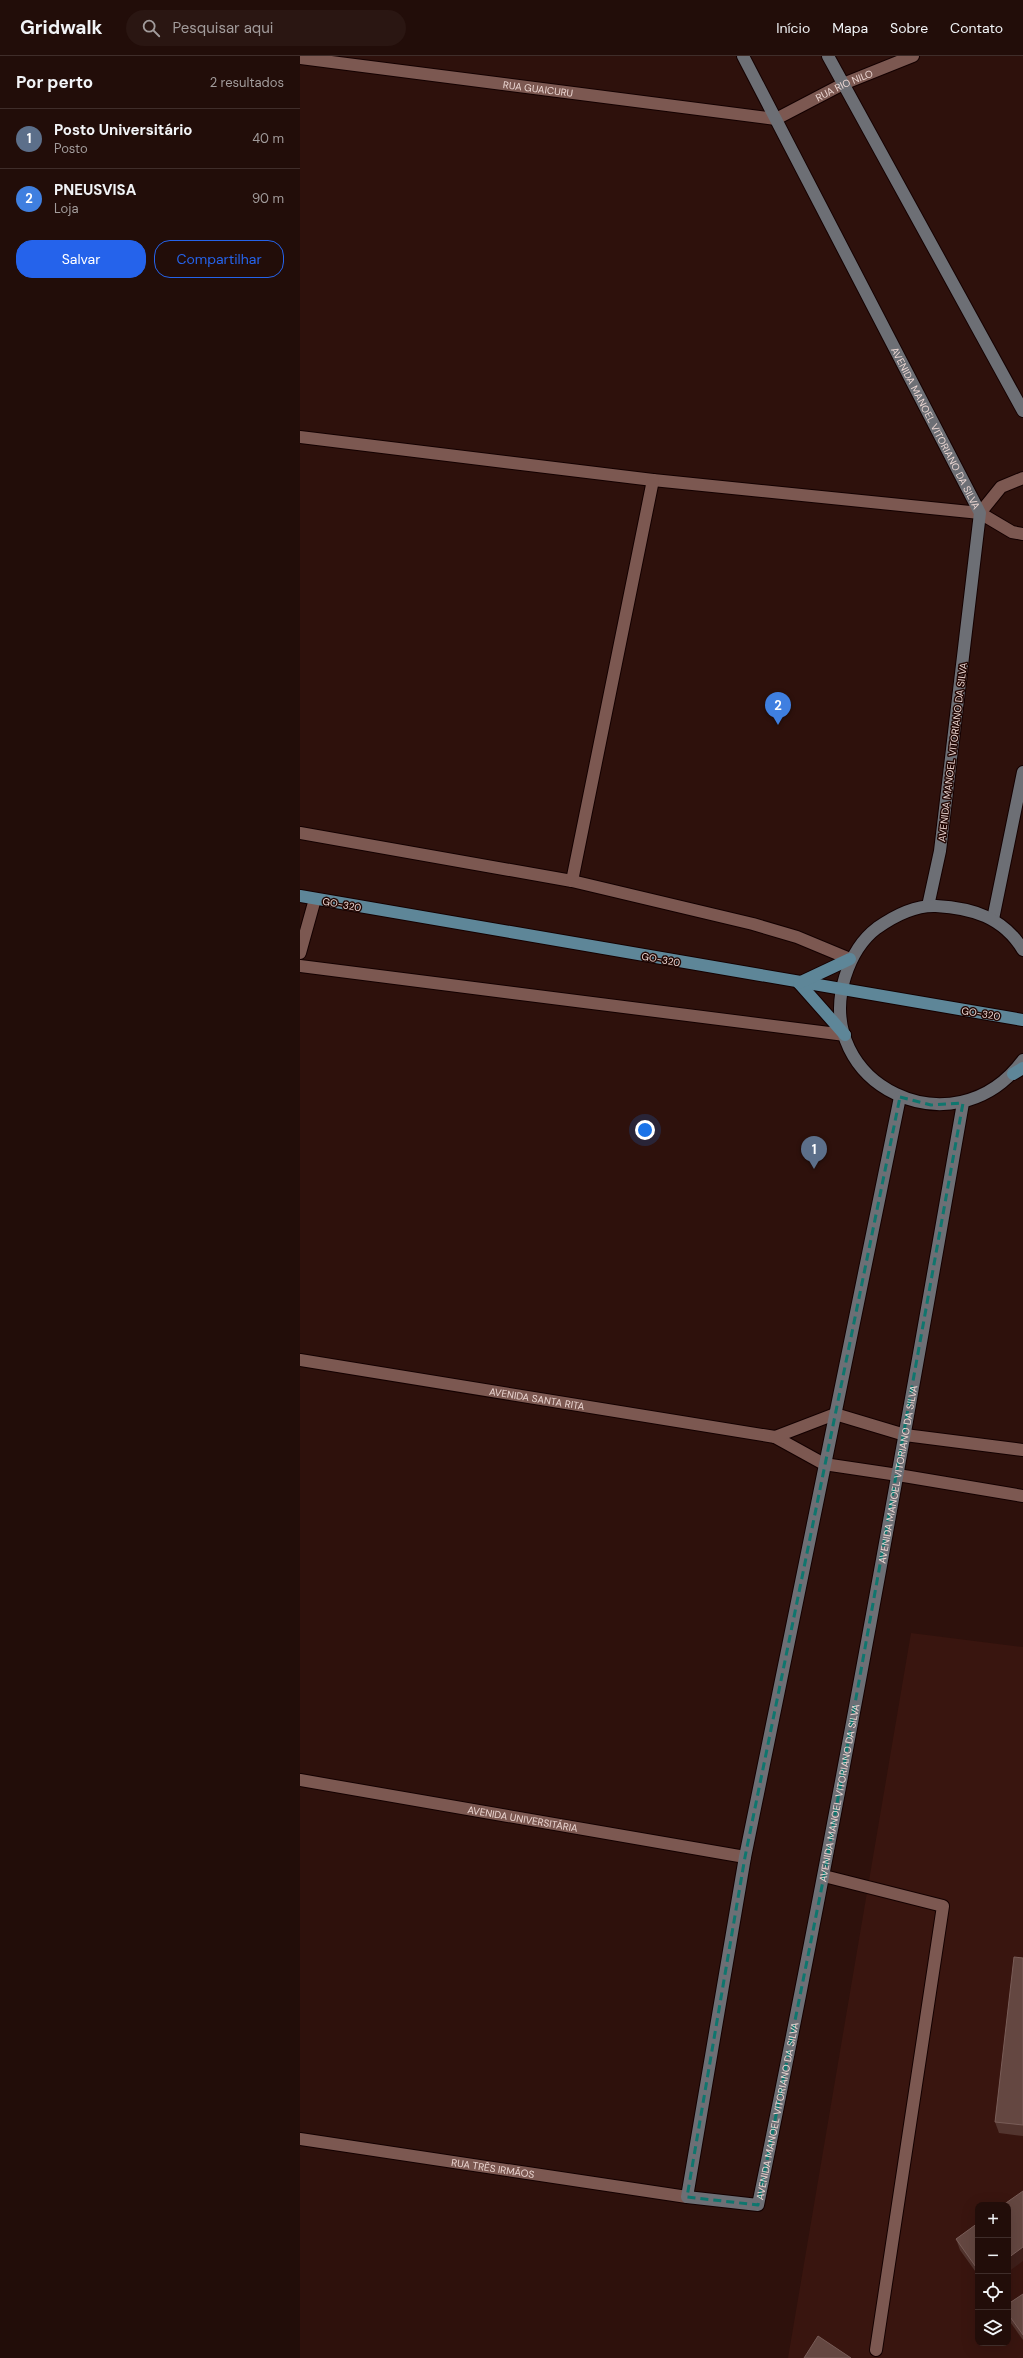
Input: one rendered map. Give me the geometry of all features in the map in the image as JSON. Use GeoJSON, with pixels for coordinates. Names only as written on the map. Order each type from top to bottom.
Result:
{"type":"FeatureCollection","features":[{"type":"Feature","properties":{"kind":"main road","name":"GO-320"},"geometry":{"type":"LineString","coordinates":[[300,896],[799,983],[1023,1020]]}},
{"type":"Feature","properties":{"kind":"main road"},"geometry":{"type":"LineString","coordinates":[[845,1035],[799,983],[850,959]]}},
{"type":"Feature","properties":{"kind":"street","name":"AVENIDA MANOEL VITORIANO DA SILVA"},"geometry":{"type":"LineString","coordinates":[[743,56],[980,513],[940,851],[928,906]]}},
{"type":"Feature","properties":{"kind":"street"},"geometry":{"type":"LineString","coordinates":[[828,56],[1023,411]]}},
{"type":"Feature","properties":{"kind":"street","name":"RUA RIO NILO"},"geometry":{"type":"LineString","coordinates":[[776,119],[843,84],[913,56]]}},
{"type":"Feature","properties":{"kind":"street","name":"RUA GUAICURU"},"geometry":{"type":"LineString","coordinates":[[300,58],[776,119]]}},
{"type":"Feature","properties":{"kind":"street"},"geometry":{"type":"LineString","coordinates":[[300,437],[653,480],[980,513],[1012,532],[1023,534]]}},
{"type":"Feature","properties":{"kind":"street"},"geometry":{"type":"LineString","coordinates":[[980,513],[1001,487],[1023,478]]}},
{"type":"Feature","properties":{"kind":"street"},"geometry":{"type":"LineString","coordinates":[[572,882],[653,480]]}},
{"type":"Feature","properties":{"kind":"street"},"geometry":{"type":"LineString","coordinates":[[993,919],[1023,772]]}},
{"type":"Feature","properties":{"kind":"street"},"geometry":{"type":"LineString","coordinates":[[300,833],[572,882],[753,924],[797,937],[850,959]]}},
{"type":"Feature","properties":{"kind":"street"},"geometry":{"type":"LineString","coordinates":[[300,953],[315,899]]}},
{"type":"Feature","properties":{"kind":"street"},"geometry":{"type":"LineString","coordinates":[[1023,950],[1019,939],[993,919],[961,907],[928,906],[897,915],[870,934],[850,959],[841,990],[841,1023],[852,1054],[872,1079],[900,1097],[931,1105],[963,1103],[990,1092],[1018,1071],[1023,1060]]}},
{"type":"Feature","properties":{"kind":"street"},"geometry":{"type":"LineString","coordinates":[[300,966],[845,1035]]}},
{"type":"Feature","properties":{"kind":"street"},"geometry":{"type":"LineString","coordinates":[[687,2198],[745,1857],[900,1097]]}},
{"type":"Feature","properties":{"kind":"street","name":"AVENIDA MANOEL VITORIANO DA SILVA"},"geometry":{"type":"LineString","coordinates":[[687,2198],[758,2205],[824,1876],[898,1475],[963,1103]]}},
{"type":"Feature","properties":{"kind":"street","name":"AVENIDA SANTA RITA"},"geometry":{"type":"LineString","coordinates":[[300,1360],[775,1437],[824,1464],[1023,1496]]}},
{"type":"Feature","properties":{"kind":"street"},"geometry":{"type":"LineString","coordinates":[[775,1437],[835,1414],[905,1435],[1023,1450]]}},
{"type":"Feature","properties":{"kind":"street","name":"AVENIDA UNIVERSITÁRIA"},"geometry":{"type":"LineString","coordinates":[[300,1780],[745,1857]]}},
{"type":"Feature","properties":{"kind":"street"},"geometry":{"type":"LineString","coordinates":[[824,1876],[943,1906],[876,2350]]}},
{"type":"Feature","properties":{"kind":"street","name":"RUA TRÊS IRMÃOS"},"geometry":{"type":"LineString","coordinates":[[300,2139],[687,2198]]}},
{"type":"Feature","properties":{"kind":"highlighted area"},"geometry":{"type":"Polygon","coordinates":[[[900,1097],[931,1105],[963,1103],[824,1876],[758,2205],[687,2197],[745,1857],[900,1097]]]}},
{"type":"Feature","properties":{"kind":"shaded area"},"geometry":{"type":"Polygon","coordinates":[[[911,1633],[1023,1647],[1023,2358],[788,2358],[911,1633]]]}},
{"type":"Feature","properties":{"kind":"building"},"geometry":{"type":"Polygon","coordinates":[[[1014,1957],[1023,1958],[1023,2125],[995,2122],[1014,1957]]]}},
{"type":"Feature","properties":{"kind":"building"},"geometry":{"type":"Polygon","coordinates":[[[1023,2191],[1023,2247],[1011,2256],[1011,2202],[1007,2202],[1023,2191]]]}},
{"type":"Feature","properties":{"kind":"building"},"geometry":{"type":"Polygon","coordinates":[[[975,2225],[975,2266],[956,2239],[975,2225]]]}},
{"type":"Feature","properties":{"kind":"building"},"geometry":{"type":"Polygon","coordinates":[[[1023,2294],[1023,2335],[1011,2318],[1011,2302],[1023,2294]]]}},
{"type":"Feature","properties":{"kind":"building"},"geometry":{"type":"Polygon","coordinates":[[[818,2336],[851,2358],[804,2358],[818,2336]]]}},
{"type":"Feature","properties":{"kind":"place","name":"PNEUSVISA"},"geometry":{"type":"Point","coordinates":[778,725]}},
{"type":"Feature","properties":{"kind":"place","name":"Posto Universitário"},"geometry":{"type":"Point","coordinates":[814,1169]}}]}
